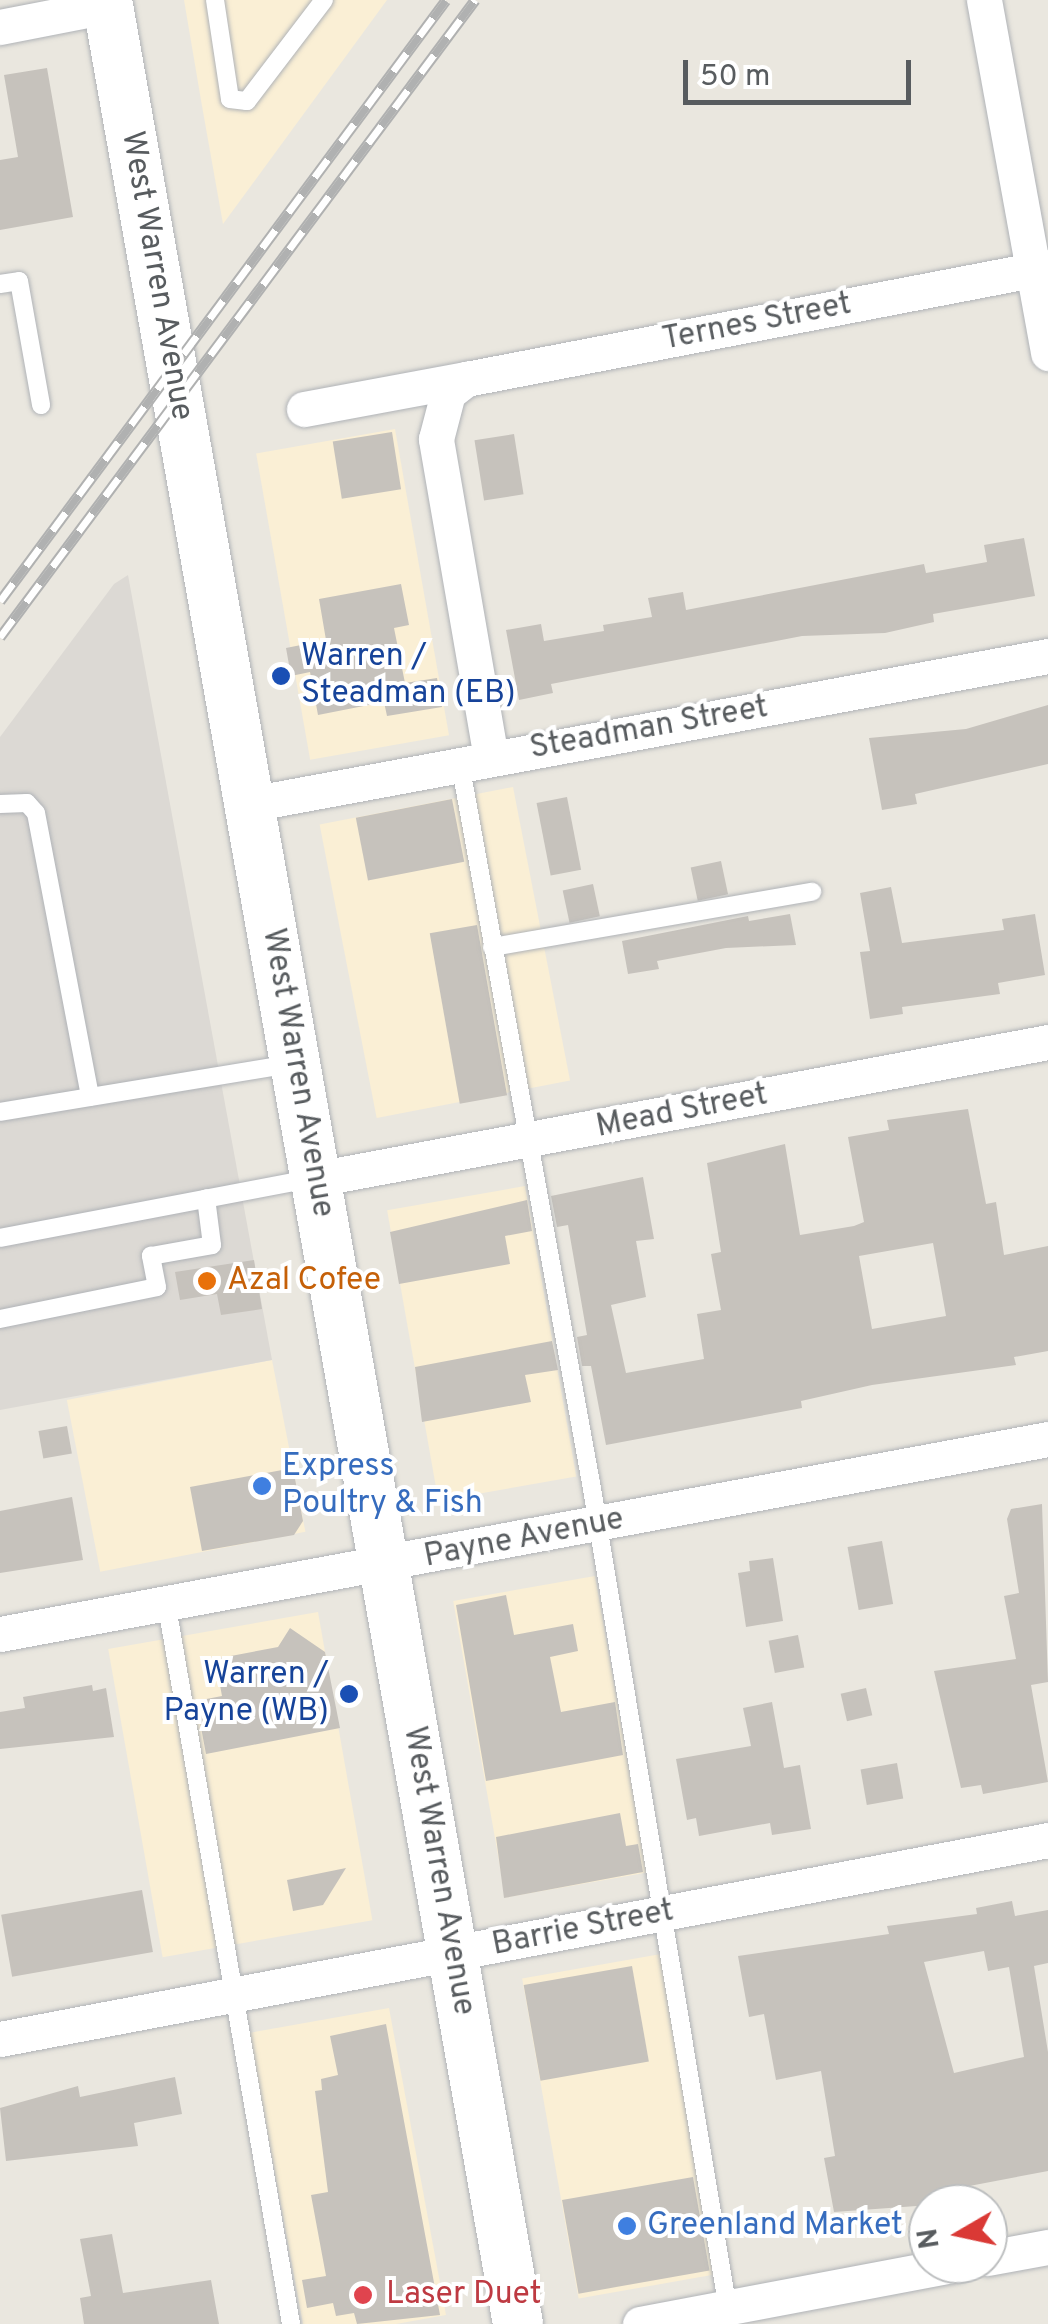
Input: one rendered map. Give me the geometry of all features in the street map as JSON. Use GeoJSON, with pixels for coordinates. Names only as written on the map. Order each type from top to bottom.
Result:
{"type":"FeatureCollection","features":[{"type":"Feature","properties":{"kind":"main road","name":"West Warren Avenue"},"geometry":{"type":"LineString","coordinates":[[108,3],[518,2324]]}},
{"type":"Feature","properties":{"kind":"street"},"geometry":{"type":"LineString","coordinates":[[984,0],[1040,269],[1048,353]]}},
{"type":"Feature","properties":{"kind":"street"},"geometry":{"type":"LineString","coordinates":[[0,27],[108,3]]}},
{"type":"Feature","properties":{"kind":"street","name":"Ternes Street"},"geometry":{"type":"LineString","coordinates":[[304,409],[1040,269]]}},
{"type":"Feature","properties":{"kind":"street"},"geometry":{"type":"LineString","coordinates":[[466,379],[448,393],[436,439],[476,761]]}},
{"type":"Feature","properties":{"kind":"street","name":"Steadman Street"},"geometry":{"type":"LineString","coordinates":[[250,804],[1048,656]]}},
{"type":"Feature","properties":{"kind":"street","name":"Mead Street"},"geometry":{"type":"LineString","coordinates":[[316,1178],[1048,1042]]}},
{"type":"Feature","properties":{"kind":"street","name":"Payne Avenue"},"geometry":{"type":"LineString","coordinates":[[0,1634],[314,1572],[385,1566],[1048,1439]]}},
{"type":"Feature","properties":{"kind":"street","name":"Barrie Street"},"geometry":{"type":"LineString","coordinates":[[0,2038],[453,1956],[1048,1840]]}},
{"type":"Feature","properties":{"kind":"street"},"geometry":{"type":"LineString","coordinates":[[1008,2254],[1048,2247]]}},
{"type":"Feature","properties":{"kind":"street"},"geometry":{"type":"LineString","coordinates":[[640,2324],[729,2316],[908,2275]]}},
{"type":"Feature","properties":{"kind":"lane"},"geometry":{"type":"LineString","coordinates":[[215,0],[230,99],[247,101],[324,0]]}},
{"type":"Feature","properties":{"kind":"lane"},"geometry":{"type":"LineString","coordinates":[[0,284],[19,280],[41,405]]}},
{"type":"Feature","properties":{"kind":"lane"},"geometry":{"type":"LineString","coordinates":[[476,761],[492,947],[597,1524],[729,2316]]}},
{"type":"Feature","properties":{"kind":"lane"},"geometry":{"type":"LineString","coordinates":[[0,804],[27,803],[36,813],[90,1097]]}},
{"type":"Feature","properties":{"kind":"lane"},"geometry":{"type":"LineString","coordinates":[[492,947],[812,892]]}},
{"type":"Feature","properties":{"kind":"lane"},"geometry":{"type":"LineString","coordinates":[[0,1112],[296,1063]]}},
{"type":"Feature","properties":{"kind":"lane"},"geometry":{"type":"LineString","coordinates":[[0,1238],[316,1178]]}},
{"type":"Feature","properties":{"kind":"lane"},"geometry":{"type":"LineString","coordinates":[[0,1319],[157,1287],[151,1256],[212,1246],[206,1198]]}},
{"type":"Feature","properties":{"kind":"lane"},"geometry":{"type":"LineString","coordinates":[[166,1601],[291,2324]]}},
{"type":"Feature","properties":{"kind":"shaded area"},"geometry":{"type":"Polygon","coordinates":[[[184,0],[387,0],[223,224],[202,106],[184,0]]]}},
{"type":"Feature","properties":{"kind":"shaded area"},"geometry":{"type":"Polygon","coordinates":[[[395,429],[449,735],[310,760],[256,453],[395,429]]]}},
{"type":"Feature","properties":{"kind":"shaded area"},"geometry":{"type":"Polygon","coordinates":[[[128,575],[272,1360],[0,1410],[0,737],[114,584],[128,575]]]}},
{"type":"Feature","properties":{"kind":"shaded area"},"geometry":{"type":"Polygon","coordinates":[[[513,787],[570,1081],[377,1118],[320,825],[513,787]]]}},
{"type":"Feature","properties":{"kind":"shaded area"},"geometry":{"type":"Polygon","coordinates":[[[525,1186],[576,1477],[438,1501],[387,1210],[525,1186]]]}},
{"type":"Feature","properties":{"kind":"shaded area"},"geometry":{"type":"Polygon","coordinates":[[[272,1360],[305,1532],[100,1572],[67,1400],[272,1360]]]}},
{"type":"Feature","properties":{"kind":"shaded area"},"geometry":{"type":"Polygon","coordinates":[[[595,1576],[647,1872],[505,1897],[453,1601],[595,1576]]]}},
{"type":"Feature","properties":{"kind":"shaded area"},"geometry":{"type":"Polygon","coordinates":[[[318,1612],[372,1920],[163,1957],[108,1649],[318,1612]]]}},
{"type":"Feature","properties":{"kind":"shaded area"},"geometry":{"type":"Polygon","coordinates":[[[661,1954],[717,2274],[579,2299],[522,1978],[661,1954]]]}},
{"type":"Feature","properties":{"kind":"shaded area"},"geometry":{"type":"Polygon","coordinates":[[[389,2008],[446,2315],[396,2324],[303,2324],[249,2033],[389,2008]]]}},
{"type":"Feature","properties":{"kind":"building"},"geometry":{"type":"Polygon","coordinates":[[[47,68],[73,217],[0,230],[0,160],[18,157],[4,75],[47,68]]]}},
{"type":"Feature","properties":{"kind":"building"},"geometry":{"type":"Polygon","coordinates":[[[392,432],[401,489],[342,499],[333,441],[392,432]]]}},
{"type":"Feature","properties":{"kind":"building"},"geometry":{"type":"Polygon","coordinates":[[[514,434],[524,494],[484,501],[474,440],[514,434]]]}},
{"type":"Feature","properties":{"kind":"building"},"geometry":{"type":"Polygon","coordinates":[[[1024,538],[1035,596],[933,614],[934,622],[885,633],[802,636],[551,684],[553,693],[519,700],[506,630],[541,624],[544,641],[604,631],[603,625],[652,617],[648,598],[683,592],[686,610],[924,564],[926,573],[987,562],[984,545],[1024,538]]]}},
{"type":"Feature","properties":{"kind":"building"},"geometry":{"type":"Polygon","coordinates":[[[401,584],[409,625],[394,628],[405,683],[437,678],[442,707],[387,716],[384,702],[318,715],[310,672],[291,676],[286,648],[326,640],[319,599],[401,584]]]}},
{"type":"Feature","properties":{"kind":"building"},"geometry":{"type":"Polygon","coordinates":[[[1048,705],[1048,764],[915,794],[917,804],[882,810],[869,738],[966,729],[1048,705]]]}},
{"type":"Feature","properties":{"kind":"building"},"geometry":{"type":"Polygon","coordinates":[[[567,797],[581,870],[551,876],[537,803],[567,797]]]}},
{"type":"Feature","properties":{"kind":"building"},"geometry":{"type":"Polygon","coordinates":[[[452,799],[464,862],[368,881],[356,818],[452,799]]]}},
{"type":"Feature","properties":{"kind":"building"},"geometry":{"type":"Polygon","coordinates":[[[721,861],[728,894],[698,901],[691,867],[721,861]]]}},
{"type":"Feature","properties":{"kind":"building"},"geometry":{"type":"Polygon","coordinates":[[[593,884],[600,916],[570,923],[563,890],[593,884]]]}},
{"type":"Feature","properties":{"kind":"building"},"geometry":{"type":"Polygon","coordinates":[[[891,887],[902,943],[1004,930],[1002,919],[1035,914],[1045,975],[998,983],[1000,994],[902,1007],[903,1014],[870,1019],[860,952],[870,951],[860,893],[891,887]]]}},
{"type":"Feature","properties":{"kind":"building"},"geometry":{"type":"Polygon","coordinates":[[[790,914],[796,945],[726,948],[657,961],[659,969],[628,974],[622,941],[748,916],[749,921],[790,914]]]}},
{"type":"Feature","properties":{"kind":"building"},"geometry":{"type":"Polygon","coordinates":[[[477,925],[507,1095],[460,1104],[430,933],[477,925]]]}},
{"type":"Feature","properties":{"kind":"building"},"geometry":{"type":"Polygon","coordinates":[[[968,1109],[986,1204],[996,1202],[1004,1255],[1048,1246],[1048,1351],[1014,1357],[1016,1365],[872,1385],[801,1401],[802,1408],[606,1445],[591,1366],[582,1366],[577,1337],[587,1335],[568,1225],[557,1227],[551,1196],[643,1177],[654,1239],[636,1241],[646,1297],[611,1305],[626,1373],[704,1359],[697,1314],[721,1310],[711,1254],[721,1252],[707,1163],[785,1144],[800,1235],[854,1226],[864,1222],[848,1137],[889,1130],[887,1120],[968,1109]],[[933,1243],[859,1256],[872,1329],[946,1316],[933,1243]]]}},
{"type":"Feature","properties":{"kind":"building"},"geometry":{"type":"Polygon","coordinates":[[[527,1200],[532,1231],[505,1236],[510,1264],[399,1284],[390,1232],[527,1200]]]}},
{"type":"Feature","properties":{"kind":"building"},"geometry":{"type":"Polygon","coordinates":[[[254,1260],[262,1309],[221,1315],[217,1294],[180,1300],[175,1272],[254,1260]]]}},
{"type":"Feature","properties":{"kind":"building"},"geometry":{"type":"Polygon","coordinates":[[[552,1341],[558,1370],[525,1375],[531,1402],[422,1422],[415,1367],[552,1341]]]}},
{"type":"Feature","properties":{"kind":"building"},"geometry":{"type":"Polygon","coordinates":[[[67,1426],[72,1454],[43,1459],[38,1431],[67,1426]]]}},
{"type":"Feature","properties":{"kind":"building"},"geometry":{"type":"Polygon","coordinates":[[[293,1468],[303,1521],[294,1535],[202,1551],[190,1487],[293,1468]]]}},
{"type":"Feature","properties":{"kind":"building"},"geometry":{"type":"Polygon","coordinates":[[[72,1497],[83,1560],[0,1573],[0,1511],[72,1497]]]}},
{"type":"Feature","properties":{"kind":"building"},"geometry":{"type":"Polygon","coordinates":[[[1042,1504],[1048,1682],[1031,1685],[1048,1782],[983,1794],[981,1785],[961,1788],[934,1671],[1016,1659],[1004,1596],[1019,1593],[1007,1519],[1011,1509],[1042,1504]]]}},
{"type":"Feature","properties":{"kind":"building"},"geometry":{"type":"Polygon","coordinates":[[[882,1541],[893,1604],[859,1610],[848,1547],[882,1541]]]}},
{"type":"Feature","properties":{"kind":"building"},"geometry":{"type":"Polygon","coordinates":[[[773,1558],[783,1621],[746,1627],[738,1573],[750,1571],[749,1561],[773,1558]]]}},
{"type":"Feature","properties":{"kind":"building"},"geometry":{"type":"Polygon","coordinates":[[[506,1595],[514,1635],[573,1624],[578,1651],[550,1657],[561,1712],[615,1702],[623,1755],[486,1781],[456,1605],[506,1595]]]}},
{"type":"Feature","properties":{"kind":"building"},"geometry":{"type":"Polygon","coordinates":[[[290,1628],[325,1652],[340,1728],[206,1754],[196,1701],[222,1696],[215,1659],[278,1647],[290,1628]]]}},
{"type":"Feature","properties":{"kind":"building"},"geometry":{"type":"Polygon","coordinates":[[[798,1635],[804,1667],[775,1673],[769,1641],[798,1635]]]}},
{"type":"Feature","properties":{"kind":"building"},"geometry":{"type":"Polygon","coordinates":[[[92,1685],[93,1691],[106,1688],[114,1737],[0,1749],[0,1712],[25,1708],[23,1697],[92,1685]]]}},
{"type":"Feature","properties":{"kind":"building"},"geometry":{"type":"Polygon","coordinates":[[[866,1688],[872,1715],[847,1721],[841,1694],[866,1688]]]}},
{"type":"Feature","properties":{"kind":"building"},"geometry":{"type":"Polygon","coordinates":[[[772,1702],[784,1768],[800,1765],[811,1829],[772,1835],[770,1823],[699,1836],[696,1818],[687,1820],[676,1759],[751,1746],[743,1708],[772,1702]]]}},
{"type":"Feature","properties":{"kind":"building"},"geometry":{"type":"Polygon","coordinates":[[[897,1763],[903,1798],[867,1805],[861,1769],[897,1763]]]}},
{"type":"Feature","properties":{"kind":"building"},"geometry":{"type":"Polygon","coordinates":[[[620,1813],[626,1846],[638,1844],[643,1872],[504,1898],[496,1837],[620,1813]]]}},
{"type":"Feature","properties":{"kind":"building"},"geometry":{"type":"Polygon","coordinates":[[[346,1868],[323,1905],[293,1911],[287,1880],[346,1868]]]}},
{"type":"Feature","properties":{"kind":"building"},"geometry":{"type":"Polygon","coordinates":[[[142,1890],[153,1952],[12,1977],[1,1915],[142,1890]]]}},
{"type":"Feature","properties":{"kind":"building"},"geometry":{"type":"Polygon","coordinates":[[[1012,1901],[1015,1916],[1048,1910],[1048,1963],[1034,1966],[1048,2052],[1048,2171],[980,2184],[908,2184],[908,2207],[834,2212],[824,2158],[835,2156],[821,2071],[776,2080],[764,2014],[749,2017],[738,1956],[889,1934],[887,1926],[977,1914],[976,1908],[1012,1901]],[[984,1951],[924,1962],[954,2073],[1024,2057],[1009,1967],[988,1971],[984,1951]]]}},
{"type":"Feature","properties":{"kind":"building"},"geometry":{"type":"Polygon","coordinates":[[[632,1966],[649,2062],[541,2081],[524,1985],[632,1966]]]}},
{"type":"Feature","properties":{"kind":"building"},"geometry":{"type":"Polygon","coordinates":[[[386,2024],[440,2315],[357,2324],[354,2313],[336,2316],[333,2303],[307,2308],[302,2280],[326,2276],[311,2195],[328,2192],[315,2091],[322,2090],[321,2079],[338,2075],[330,2036],[386,2024]]]}},
{"type":"Feature","properties":{"kind":"building"},"geometry":{"type":"Polygon","coordinates":[[[175,2077],[182,2114],[134,2123],[138,2146],[6,2161],[0,2108],[78,2086],[80,2097],[175,2077]]]}},
{"type":"Feature","properties":{"kind":"building"},"geometry":{"type":"Polygon","coordinates":[[[693,2177],[709,2271],[579,2294],[562,2200],[693,2177]]]}},
{"type":"Feature","properties":{"kind":"building"},"geometry":{"type":"Polygon","coordinates":[[[112,2234],[123,2293],[211,2280],[219,2324],[84,2324],[80,2298],[91,2296],[80,2239],[112,2234]]]}},
{"type":"Feature","properties":{"kind":"railway"},"geometry":{"type":"LineString","coordinates":[[0,601],[446,0]]}},
{"type":"Feature","properties":{"kind":"railway"},"geometry":{"type":"LineString","coordinates":[[0,637],[475,0]]}},
{"type":"Feature","properties":{"kind":"place","name":"Warren / Steadman (EB)"},"geometry":{"type":"Point","coordinates":[281,676]}},
{"type":"Feature","properties":{"kind":"place","name":"Azal Cofee"},"geometry":{"type":"Point","coordinates":[207,1281]}},
{"type":"Feature","properties":{"kind":"place","name":"Express Poultry & Fish"},"geometry":{"type":"Point","coordinates":[262,1486]}},
{"type":"Feature","properties":{"kind":"place","name":"Warren / Payne (WB)"},"geometry":{"type":"Point","coordinates":[349,1694]}},
{"type":"Feature","properties":{"kind":"place","name":"Greenland Market"},"geometry":{"type":"Point","coordinates":[627,2226]}},
{"type":"Feature","properties":{"kind":"place","name":"Laser Duet"},"geometry":{"type":"Point","coordinates":[363,2295]}}]}
